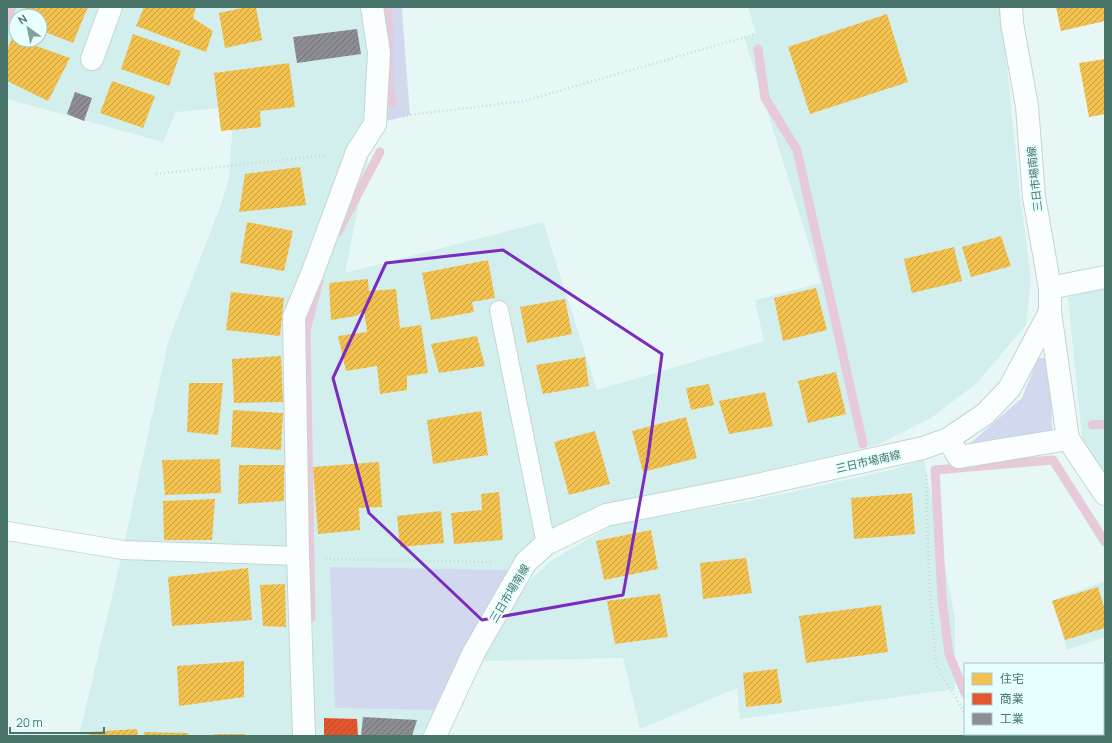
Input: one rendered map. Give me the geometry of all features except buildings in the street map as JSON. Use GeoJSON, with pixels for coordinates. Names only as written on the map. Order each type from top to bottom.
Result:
{"type":"FeatureCollection","features":[{"type":"Feature","properties":{"kind":"street"},"geometry":{"type":"LineString","coordinates":[[92,59],[111,7]]}},
{"type":"Feature","properties":{"kind":"street"},"geometry":{"type":"LineString","coordinates":[[304,736],[298,556],[294,317],[312,274],[357,152],[375,124],[379,53],[372,7]]}},
{"type":"Feature","properties":{"kind":"street","name":"三日市場南線"},"geometry":{"type":"LineString","coordinates":[[435,736],[474,652],[526,562],[546,544],[606,515],[748,488],[923,448],[948,439],[985,414],[1009,390],[1050,312],[1050,288],[1034,197],[1027,106],[1012,23],[1011,7]]}},
{"type":"Feature","properties":{"kind":"street"},"geometry":{"type":"LineString","coordinates":[[1050,288],[1105,277]]}},
{"type":"Feature","properties":{"kind":"street"},"geometry":{"type":"LineString","coordinates":[[1050,312],[1068,439],[1105,494]]}},
{"type":"Feature","properties":{"kind":"street"},"geometry":{"type":"LineString","coordinates":[[948,439],[959,457],[1068,439]]}},
{"type":"Feature","properties":{"kind":"lane"},"geometry":{"type":"LineString","coordinates":[[499,310],[546,544]]}},
{"type":"Feature","properties":{"kind":"lane"},"geometry":{"type":"LineString","coordinates":[[7,531],[123,550],[298,556]]}},
{"type":"Feature","properties":{"kind":"path"},"geometry":{"type":"LineString","coordinates":[[375,124],[410,115],[524,101],[756,34]]}},
{"type":"Feature","properties":{"kind":"path"},"geometry":{"type":"LineString","coordinates":[[156,174],[357,152]]}},
{"type":"Feature","properties":{"kind":"path"},"geometry":{"type":"LineString","coordinates":[[923,448],[926,475],[929,579],[936,665],[964,713]]}},
{"type":"Feature","properties":{"kind":"path"},"geometry":{"type":"LineString","coordinates":[[323,559],[526,562]]}},
{"type":"Feature","properties":{"kind":"highlighted area"},"geometry":{"type":"Polygon","coordinates":[[[503,250],[662,354],[648,457],[623,595],[482,620],[369,513],[333,378],[386,263],[503,250]]]}},
{"type":"Feature","properties":{"kind":"shaded area"},"geometry":{"type":"Polygon","coordinates":[[[7,7],[372,7],[375,124],[345,273],[543,222],[597,390],[764,341],[755,300],[821,283],[744,37],[756,34],[748,7],[1001,7],[1020,195],[1031,280],[1026,325],[977,383],[931,418],[880,444],[606,508],[539,534],[469,650],[422,736],[79,736],[123,550],[168,342],[220,207],[229,179],[233,120],[221,108],[176,112],[163,142],[7,99],[7,7]]]}},
{"type":"Feature","properties":{"kind":"shaded area"},"geometry":{"type":"Polygon","coordinates":[[[372,7],[403,7],[402,11],[410,115],[375,124],[372,7]]]}},
{"type":"Feature","properties":{"kind":"shaded area"},"geometry":{"type":"Polygon","coordinates":[[[1105,285],[1105,479],[1082,438],[1068,298],[1105,285]]]}},
{"type":"Feature","properties":{"kind":"shaded area"},"geometry":{"type":"Polygon","coordinates":[[[1038,358],[1051,358],[1052,442],[967,446],[1022,398],[1038,358]]]}},
{"type":"Feature","properties":{"kind":"shaded area"},"geometry":{"type":"Polygon","coordinates":[[[924,460],[955,618],[955,689],[740,719],[737,688],[640,729],[623,658],[481,661],[522,589],[549,562],[612,525],[749,501],[891,470],[924,460]]]}},
{"type":"Feature","properties":{"kind":"shaded area"},"geometry":{"type":"Polygon","coordinates":[[[330,567],[516,570],[441,710],[335,708],[330,567]]]}},
{"type":"Feature","properties":{"kind":"shaded area"},"geometry":{"type":"Polygon","coordinates":[[[1105,581],[1105,637],[1067,650],[1053,600],[1105,581]]]}},
{"type":"Feature","properties":{"kind":"waterway"},"geometry":{"type":"LineString","coordinates":[[7,20],[12,7]]}},
{"type":"Feature","properties":{"kind":"waterway"},"geometry":{"type":"LineString","coordinates":[[388,7],[389,89],[393,104]]}},
{"type":"Feature","properties":{"kind":"waterway"},"geometry":{"type":"LineString","coordinates":[[758,49],[765,98],[797,150],[863,444]]}},
{"type":"Feature","properties":{"kind":"waterway"},"geometry":{"type":"LineString","coordinates":[[338,232],[380,152]]}},
{"type":"Feature","properties":{"kind":"waterway"},"geometry":{"type":"LineString","coordinates":[[311,618],[306,330],[319,281]]}},
{"type":"Feature","properties":{"kind":"waterway"},"geometry":{"type":"LineString","coordinates":[[1092,425],[1105,424]]}},
{"type":"Feature","properties":{"kind":"waterway"},"geometry":{"type":"LineString","coordinates":[[964,691],[949,654],[942,598],[935,470],[1053,460],[1105,542]]}}]}
